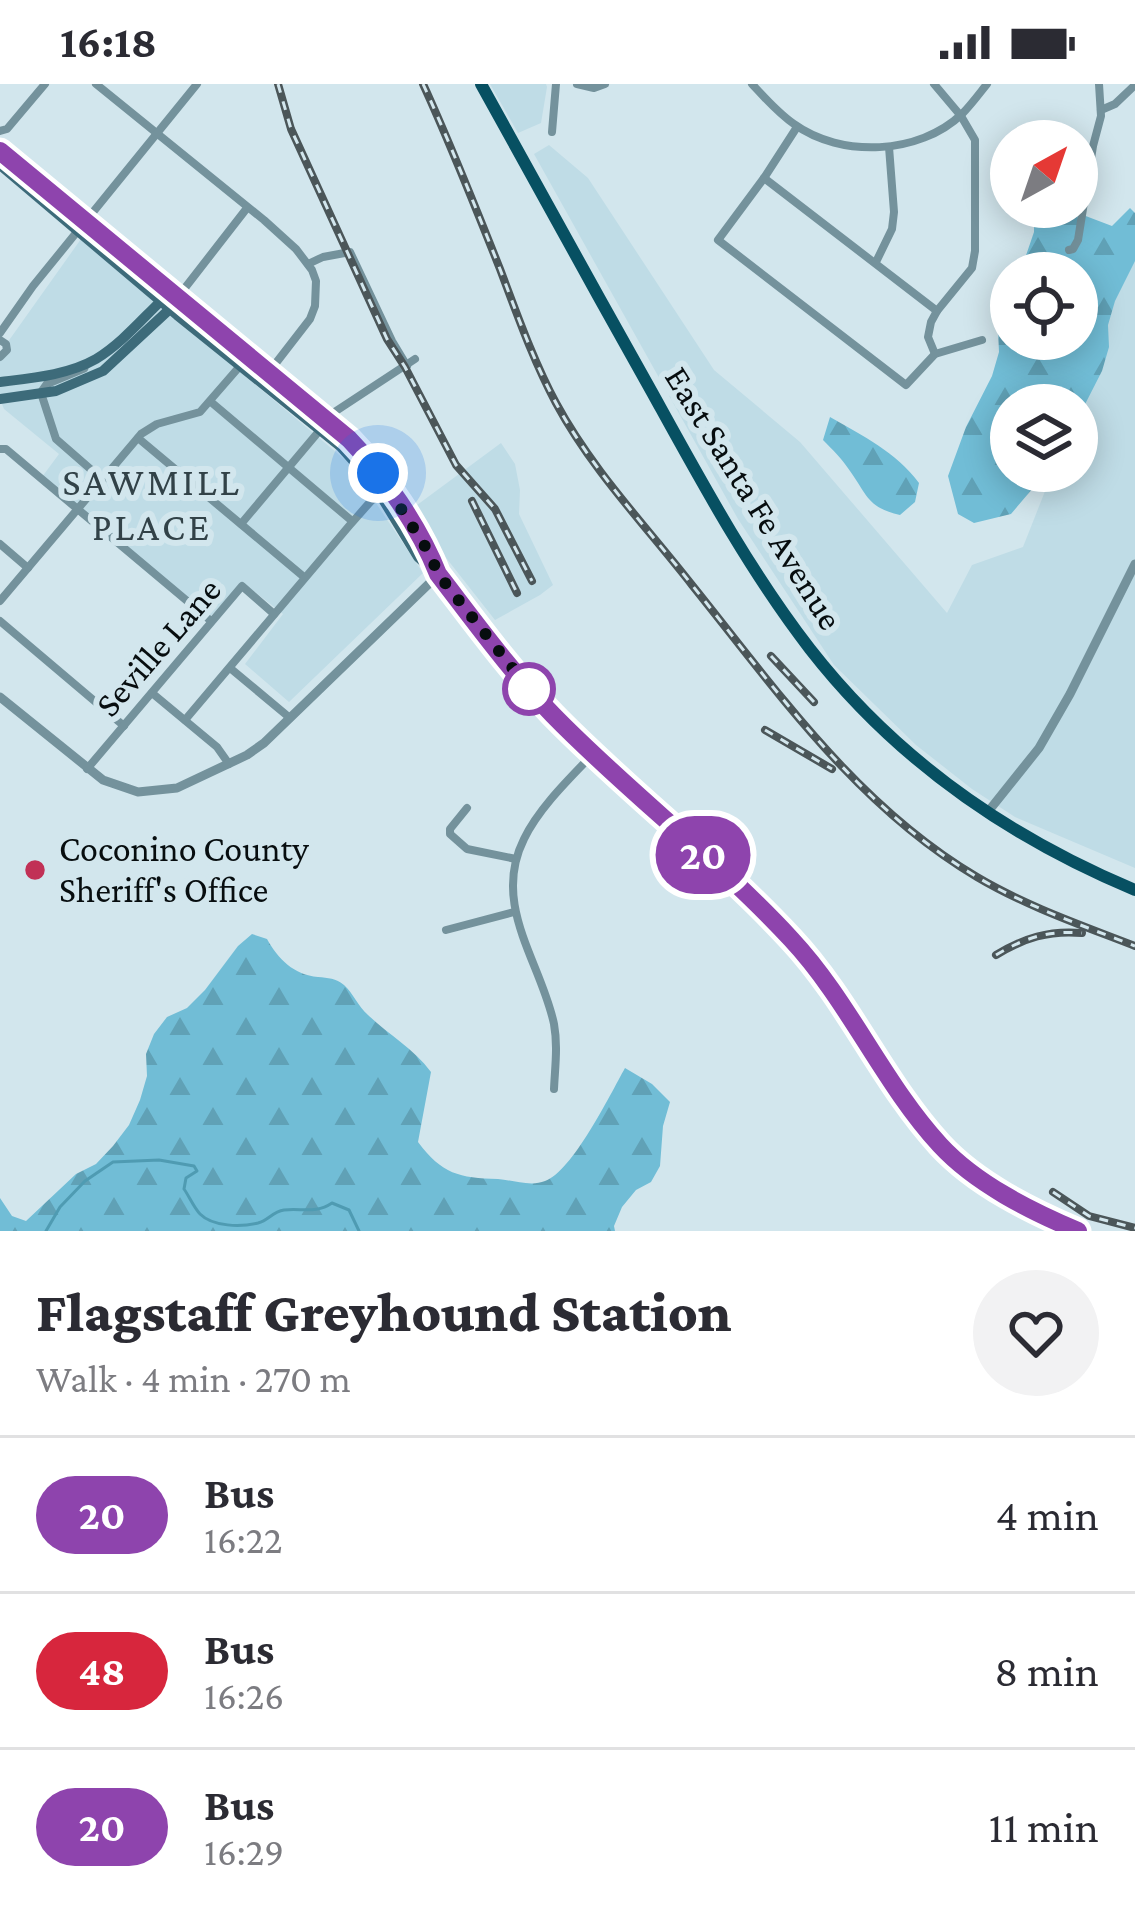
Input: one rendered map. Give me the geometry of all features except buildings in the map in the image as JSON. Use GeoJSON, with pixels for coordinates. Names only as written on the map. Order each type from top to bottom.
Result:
{"type":"FeatureCollection","features":[{"type":"Feature","properties":{"kind":"main road","name":"East Santa Fe Avenue"},"geometry":{"type":"LineString","coordinates":[[481,84],[719,513],[809,647],[861,707],[917,760],[987,813],[1064,858],[1135,890]]}},
{"type":"Feature","properties":{"kind":"main road"},"geometry":{"type":"LineString","coordinates":[[0,151],[81,226]]}},
{"type":"Feature","properties":{"kind":"main road"},"geometry":{"type":"LineString","coordinates":[[0,165],[268,374],[323,424],[358,464],[418,557],[438,574],[533,694],[747,894],[822,974],[940,1146],[977,1177],[1073,1230]]}},
{"type":"Feature","properties":{"kind":"main road"},"geometry":{"type":"LineString","coordinates":[[0,382],[93,361],[172,299]]}},
{"type":"Feature","properties":{"kind":"main road"},"geometry":{"type":"LineString","coordinates":[[172,299],[240,366],[365,456],[430,554],[438,574]]}},
{"type":"Feature","properties":{"kind":"main road"},"geometry":{"type":"LineString","coordinates":[[0,399],[76,384],[104,371],[172,299]]}},
{"type":"Feature","properties":{"kind":"street"},"geometry":{"type":"LineString","coordinates":[[4,130],[45,84]]}},
{"type":"Feature","properties":{"kind":"street"},"geometry":{"type":"LineString","coordinates":[[96,84],[248,208],[308,264],[316,281],[315,306],[268,374]]}},
{"type":"Feature","properties":{"kind":"street"},"geometry":{"type":"LineString","coordinates":[[0,357],[7,350],[0,336],[196,84]]}},
{"type":"Feature","properties":{"kind":"street"},"geometry":{"type":"LineString","coordinates":[[552,132],[556,84]]}},
{"type":"Feature","properties":{"kind":"street"},"geometry":{"type":"LineString","coordinates":[[577,84],[593,88],[605,84]]}},
{"type":"Feature","properties":{"kind":"street"},"geometry":{"type":"LineString","coordinates":[[752,84],[797,127],[862,148],[889,147],[928,136],[961,116],[987,84]]}},
{"type":"Feature","properties":{"kind":"street"},"geometry":{"type":"LineString","coordinates":[[934,84],[975,140],[976,251],[973,268],[937,311],[928,337],[935,354]]}},
{"type":"Feature","properties":{"kind":"street"},"geometry":{"type":"LineString","coordinates":[[1069,250],[1078,240],[1101,110],[1099,84]]}},
{"type":"Feature","properties":{"kind":"street"},"geometry":{"type":"LineString","coordinates":[[1101,110],[1135,85]]}},
{"type":"Feature","properties":{"kind":"street"},"geometry":{"type":"LineString","coordinates":[[797,127],[718,241],[906,385],[935,354],[982,340]]}},
{"type":"Feature","properties":{"kind":"street"},"geometry":{"type":"LineString","coordinates":[[876,262],[895,212],[889,147]]}},
{"type":"Feature","properties":{"kind":"street"},"geometry":{"type":"LineString","coordinates":[[764,178],[937,311]]}},
{"type":"Feature","properties":{"kind":"street"},"geometry":{"type":"LineString","coordinates":[[172,299],[248,208]]}},
{"type":"Feature","properties":{"kind":"street"},"geometry":{"type":"LineString","coordinates":[[241,524],[323,424],[367,389],[411,363],[392,341],[350,252],[308,264]]}},
{"type":"Feature","properties":{"kind":"street"},"geometry":{"type":"LineString","coordinates":[[93,361],[80,372],[48,382],[41,393],[56,439],[103,480]]}},
{"type":"Feature","properties":{"kind":"street"},"geometry":{"type":"LineString","coordinates":[[0,601],[138,438],[157,424],[200,412],[240,366]]}},
{"type":"Feature","properties":{"kind":"street"},"geometry":{"type":"LineString","coordinates":[[211,402],[353,521]]}},
{"type":"Feature","properties":{"kind":"street"},"geometry":{"type":"LineString","coordinates":[[138,438],[304,578]]}},
{"type":"Feature","properties":{"kind":"street"},"geometry":{"type":"LineString","coordinates":[[1,448],[211,621]]}},
{"type":"Feature","properties":{"kind":"street"},"geometry":{"type":"LineString","coordinates":[[185,720],[370,501],[380,495]]}},
{"type":"Feature","properties":{"kind":"street"},"geometry":{"type":"LineString","coordinates":[[0,544],[28,568]]}},
{"type":"Feature","properties":{"kind":"street"},"geometry":{"type":"LineString","coordinates":[[987,813],[1039,748],[1135,564]]}},
{"type":"Feature","properties":{"kind":"street"},"geometry":{"type":"LineString","coordinates":[[0,697],[103,780],[138,792],[164,791],[229,764],[264,743],[438,574]]}},
{"type":"Feature","properties":{"kind":"street","name":"Seville Lane"},"geometry":{"type":"LineString","coordinates":[[87,769],[242,586],[274,614]]}},
{"type":"Feature","properties":{"kind":"street"},"geometry":{"type":"LineString","coordinates":[[0,621],[124,726]]}},
{"type":"Feature","properties":{"kind":"street"},"geometry":{"type":"LineString","coordinates":[[230,668],[290,718]]}},
{"type":"Feature","properties":{"kind":"street"},"geometry":{"type":"LineString","coordinates":[[152,693],[217,747],[229,764]]}},
{"type":"Feature","properties":{"kind":"street"},"geometry":{"type":"LineString","coordinates":[[554,1089],[553,1019],[514,912],[512,893],[516,859],[526,835],[593,754]]}},
{"type":"Feature","properties":{"kind":"street"},"geometry":{"type":"LineString","coordinates":[[467,808],[450,834],[467,849],[516,859]]}},
{"type":"Feature","properties":{"kind":"street"},"geometry":{"type":"LineString","coordinates":[[446,930],[514,912]]}},
{"type":"Feature","properties":{"kind":"shaded area"},"geometry":{"type":"Polygon","coordinates":[[[490,84],[546,84],[541,123],[518,133],[490,84]]]}},
{"type":"Feature","properties":{"kind":"shaded area"},"geometry":{"type":"Polygon","coordinates":[[[549,145],[588,178],[714,370],[800,442],[947,613],[972,565],[1023,547],[1045,492],[1098,492],[1098,384],[1086,384],[1094,360],[1098,360],[1098,347],[1135,232],[1135,868],[1015,817],[972,789],[916,745],[834,665],[738,519],[534,154],[549,145]]]}},
{"type":"Feature","properties":{"kind":"shaded area"},"geometry":{"type":"Polygon","coordinates":[[[81,239],[349,463],[423,573],[289,702],[245,664],[283,614],[242,582],[211,616],[42,477],[59,454],[4,409],[0,353],[81,239]]]}},
{"type":"Feature","properties":{"kind":"shaded area"},"geometry":{"type":"Polygon","coordinates":[[[501,443],[515,464],[519,514],[553,585],[495,620],[413,508],[501,443]]]}},
{"type":"Feature","properties":{"kind":"green space"},"geometry":{"type":"Polygon","coordinates":[[[1130,208],[1135,213],[1135,261],[1115,301],[1108,325],[1109,347],[1095,384],[990,384],[990,492],[1029,492],[1011,514],[974,523],[958,514],[948,476],[997,360],[1098,360],[1098,252],[1027,252],[1034,228],[1098,228],[1098,221],[1112,226],[1130,208]]]}},
{"type":"Feature","properties":{"kind":"green space"},"geometry":{"type":"Polygon","coordinates":[[[830,417],[889,454],[919,483],[915,502],[900,515],[869,499],[823,440],[830,417]]]}},
{"type":"Feature","properties":{"kind":"green space"},"geometry":{"type":"Polygon","coordinates":[[[252,934],[267,939],[294,969],[344,985],[368,1015],[431,1072],[418,1142],[444,1168],[472,1177],[528,1183],[556,1175],[578,1148],[625,1068],[670,1102],[660,1166],[651,1182],[636,1190],[622,1207],[615,1231],[0,1231],[0,1198],[12,1216],[26,1221],[113,1146],[140,1100],[147,1076],[146,1054],[154,1034],[167,1017],[187,1008],[205,990],[252,934]]]}},
{"type":"Feature","properties":{"kind":"waterway"},"geometry":{"type":"LineString","coordinates":[[46,1231],[60,1207],[85,1181],[113,1162],[159,1160],[194,1166],[197,1171],[186,1178],[184,1189],[198,1211],[212,1221],[251,1224],[280,1211],[315,1210],[332,1203],[349,1210],[359,1231]]}},
{"type":"Feature","properties":{"kind":"railway"},"geometry":{"type":"LineString","coordinates":[[278,84],[291,129],[387,339],[456,465],[495,509],[532,581]]}},
{"type":"Feature","properties":{"kind":"railway"},"geometry":{"type":"LineString","coordinates":[[423,84],[533,354],[570,428],[788,706],[857,782],[934,848],[1015,897],[1135,946]]}},
{"type":"Feature","properties":{"kind":"railway"},"geometry":{"type":"LineString","coordinates":[[472,501],[517,593]]}},
{"type":"Feature","properties":{"kind":"railway"},"geometry":{"type":"LineString","coordinates":[[771,656],[814,702]]}},
{"type":"Feature","properties":{"kind":"railway"},"geometry":{"type":"LineString","coordinates":[[765,730],[832,769]]}},
{"type":"Feature","properties":{"kind":"railway"},"geometry":{"type":"LineString","coordinates":[[996,955],[1037,936],[1082,933]]}},
{"type":"Feature","properties":{"kind":"railway"},"geometry":{"type":"LineString","coordinates":[[1053,1192],[1089,1216],[1135,1228]]}},
{"type":"Feature","properties":{"kind":"bus line","name":"20"},"geometry":{"type":"LineString","coordinates":[[0,151],[349,439],[378,473],[438,574],[533,694],[790,938],[822,974],[940,1146],[977,1177],[1078,1231]]}},
{"type":"Feature","properties":{"kind":"place","name":"Coconino County Sheriff's Office"},"geometry":{"type":"Point","coordinates":[35,870]}},
{"type":"Feature","properties":{"kind":"district","name":"SAWMILL PLACE"},"geometry":{"type":"Point","coordinates":[152,504]}},
{"type":"Feature","properties":{"kind":"route"},"geometry":{"type":"LineString","coordinates":[[378,473],[438,574],[533,694],[529,689]]}}]}
